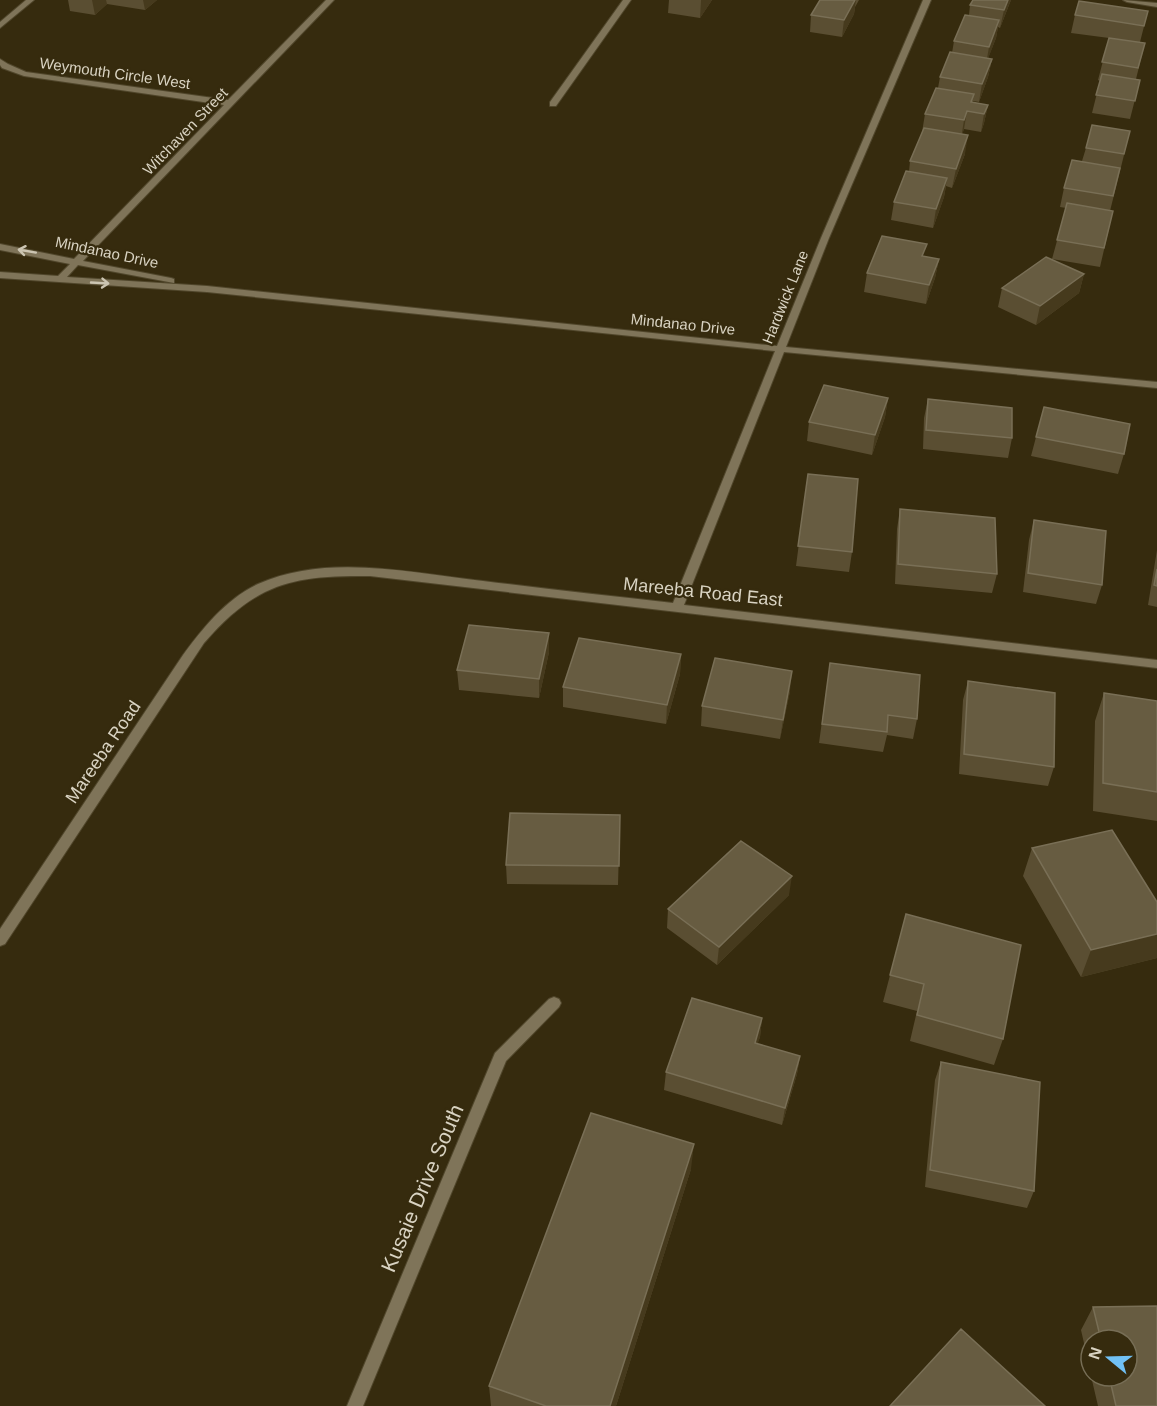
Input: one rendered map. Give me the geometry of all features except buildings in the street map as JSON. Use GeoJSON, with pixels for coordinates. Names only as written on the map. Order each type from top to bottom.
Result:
{"type":"FeatureCollection","features":[{"type":"Feature","properties":{"kind":"street"},"geometry":{"type":"LineString","coordinates":[[0,26],[30,0]]}},
{"type":"Feature","properties":{"kind":"street","name":"Witchaven Street"},"geometry":{"type":"LineString","coordinates":[[59,280],[330,0]]}},
{"type":"Feature","properties":{"kind":"street"},"geometry":{"type":"LineString","coordinates":[[553,104],[627,0]]}},
{"type":"Feature","properties":{"kind":"street","name":"Hardwick Lane"},"geometry":{"type":"LineString","coordinates":[[676,607],[927,0]]}},
{"type":"Feature","properties":{"kind":"street"},"geometry":{"type":"LineString","coordinates":[[1127,0],[1157,5]]}},
{"type":"Feature","properties":{"kind":"street","name":"Weymouth Circle West"},"geometry":{"type":"LineString","coordinates":[[0,61],[5,66],[24,74],[230,104]]}},
{"type":"Feature","properties":{"kind":"street","name":"Mindanao Drive"},"geometry":{"type":"LineString","coordinates":[[0,247],[79,260],[207,289]]}},
{"type":"Feature","properties":{"kind":"street","name":"Mindanao Drive"},"geometry":{"type":"LineString","coordinates":[[0,276],[207,289],[781,349],[1157,385]]}},
{"type":"Feature","properties":{"kind":"street","name":"Mareeba Road East"},"geometry":{"type":"LineString","coordinates":[[249,594],[292,577],[326,571],[370,572],[1157,664]]}},
{"type":"Feature","properties":{"kind":"street","name":"Mareeba Road"},"geometry":{"type":"LineString","coordinates":[[0,940],[187,660],[226,611],[249,594]]}},
{"type":"Feature","properties":{"kind":"street","name":"Kusaie Drive South"},"geometry":{"type":"LineString","coordinates":[[355,1406],[500,1057],[554,1003]]}}]}
